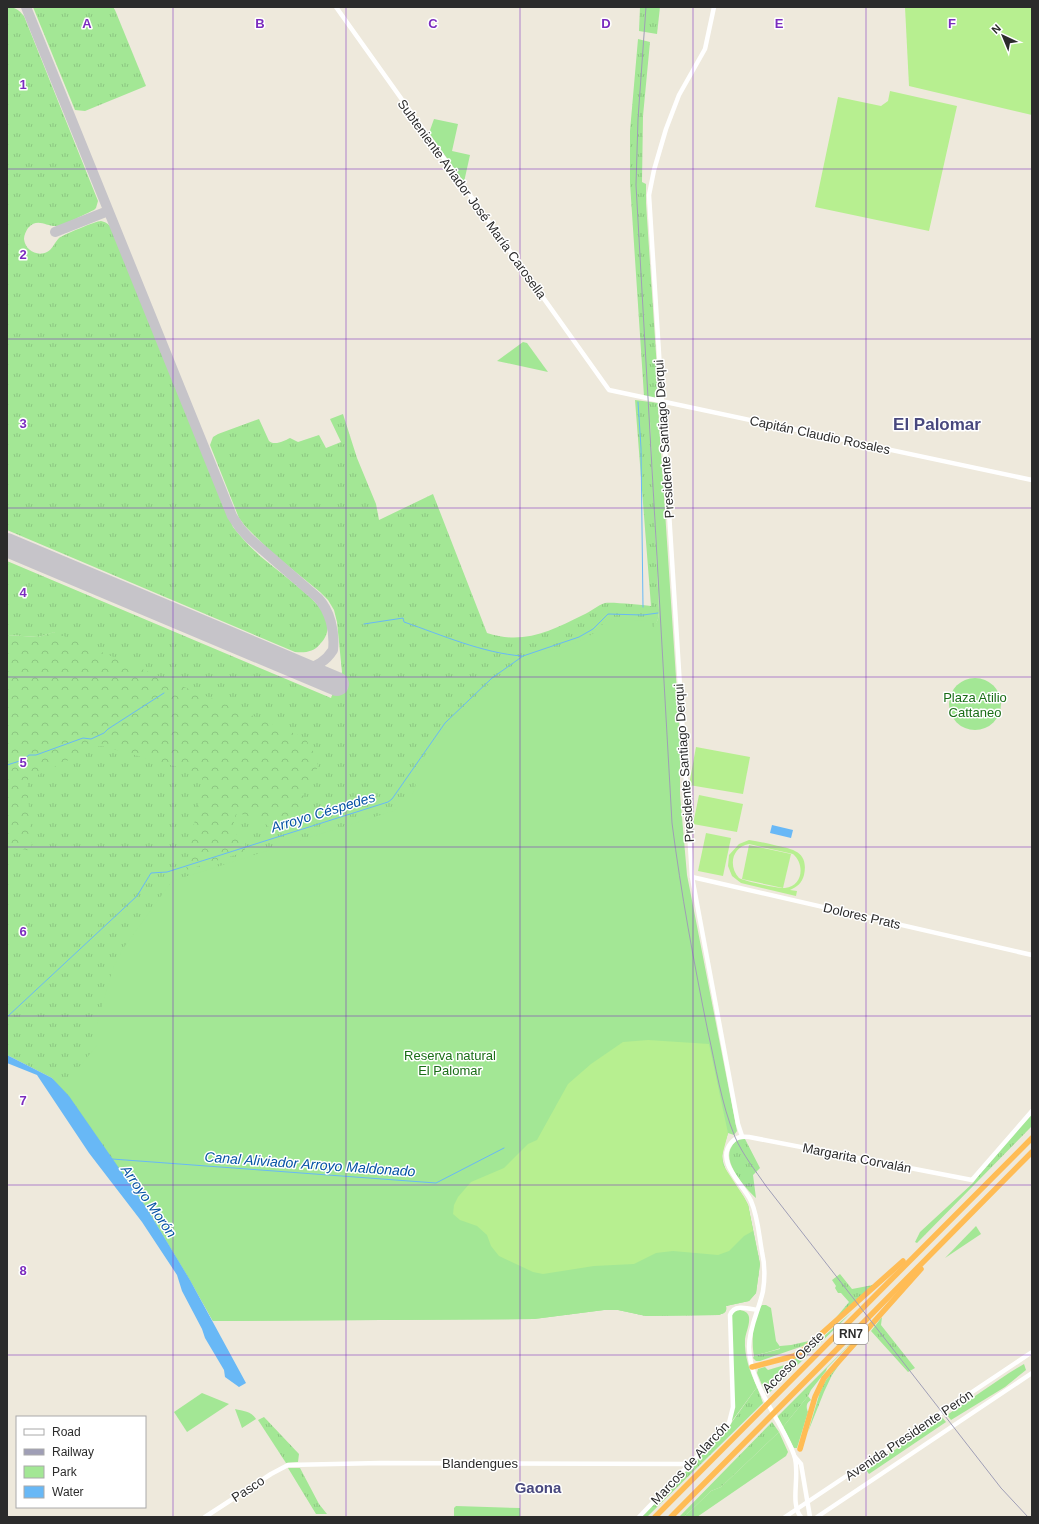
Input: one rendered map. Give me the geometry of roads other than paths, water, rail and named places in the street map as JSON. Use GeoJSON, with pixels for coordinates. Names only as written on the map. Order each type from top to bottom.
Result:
{"type":"FeatureCollection","features":[{"type":"Feature","properties":{"kind":"highway"},"geometry":{"type":"LineString","coordinates":[[1010,1160],[1032,1134]]}},
{"type":"Feature","properties":{"kind":"highway","name":"Acceso Oeste"},"geometry":{"type":"LineString","coordinates":[[655,1517],[1032,1138]]}},
{"type":"Feature","properties":{"kind":"highway","name":"Acceso Oeste"},"geometry":{"type":"LineString","coordinates":[[671,1517],[1032,1152]]}},
{"type":"Feature","properties":{"kind":"highway"},"geometry":{"type":"LineString","coordinates":[[752,1367],[794,1356],[801,1352],[922,1244],[930,1239]]}},
{"type":"Feature","properties":{"kind":"highway"},"geometry":{"type":"LineString","coordinates":[[800,1449],[815,1397],[824,1378],[911,1280],[938,1247]]}},
{"type":"Feature","properties":{"kind":"street","name":"Subteniente Aviador José María Carosella"},"geometry":{"type":"LineString","coordinates":[[336,7],[609,390]]}},
{"type":"Feature","properties":{"kind":"street","name":"Presidente Santiago Derqui"},"geometry":{"type":"LineString","coordinates":[[714,7],[705,49],[679,95],[666,129],[649,190],[661,401],[692,877],[738,1124],[742,1136]]}},
{"type":"Feature","properties":{"kind":"street","name":"Capitán Claudio Rosales"},"geometry":{"type":"LineString","coordinates":[[609,390],[1032,480]]}},
{"type":"Feature","properties":{"kind":"street","name":"Dolores Prats"},"geometry":{"type":"LineString","coordinates":[[692,877],[1032,955]]}},
{"type":"Feature","properties":{"kind":"street","name":"Margarita Corvalán"},"geometry":{"type":"LineString","coordinates":[[742,1136],[972,1180],[1032,1111]]}},
{"type":"Feature","properties":{"kind":"street"},"geometry":{"type":"LineString","coordinates":[[742,1136],[736,1138],[731,1143],[726,1150],[726,1157],[729,1167],[751,1200],[754,1209],[764,1268],[763,1290],[756,1310],[750,1336],[749,1347],[752,1367],[794,1455],[801,1464],[810,1517]]}},
{"type":"Feature","properties":{"kind":"street","name":"Marcos de Alarcón"},"geometry":{"type":"LineString","coordinates":[[639,1517],[726,1427],[731,1418],[733,1407],[730,1313],[734,1309],[738,1308],[756,1310]]}},
{"type":"Feature","properties":{"kind":"street","name":"Avenida Presidente Perón"},"geometry":{"type":"LineString","coordinates":[[785,1517],[1032,1352]]}},
{"type":"Feature","properties":{"kind":"street","name":"Avenida Presidente Perón"},"geometry":{"type":"LineString","coordinates":[[817,1517],[1032,1373]]}},
{"type":"Feature","properties":{"kind":"street"},"geometry":{"type":"LineString","coordinates":[[794,1455],[797,1470],[796,1510],[801,1517]]}},
{"type":"Feature","properties":{"kind":"street","name":"Blandengues"},"geometry":{"type":"LineString","coordinates":[[271,1474],[285,1466],[302,1464],[690,1464]]}},
{"type":"Feature","properties":{"kind":"street","name":"Pasco"},"geometry":{"type":"LineString","coordinates":[[205,1517],[271,1474]]}},
{"type":"Feature","properties":{"kind":"water"},"geometry":{"type":"Polygon","coordinates":[[[772,825],[793,830],[791,838],[770,833],[772,825]]]}},
{"type":"Feature","properties":{"kind":"water","name":"Arroyo Morón"},"geometry":{"type":"Polygon","coordinates":[[[7,1055],[52,1078],[69,1096],[146,1207],[190,1280],[246,1383],[239,1387],[225,1377],[224,1370],[205,1338],[202,1329],[182,1291],[177,1275],[142,1222],[89,1153],[37,1075],[7,1063],[7,1055]]]}},
{"type":"Feature","properties":{"kind":"waterway"},"geometry":{"type":"LineString","coordinates":[[638,402],[641,448],[643,607]]}},
{"type":"Feature","properties":{"kind":"waterway","name":"Arroyo Céspedes"},"geometry":{"type":"LineString","coordinates":[[7,1017],[137,896],[151,873],[167,872],[388,802],[392,799],[445,723],[492,678],[523,656],[579,637],[593,629],[608,614],[643,615],[658,613]]}},
{"type":"Feature","properties":{"kind":"waterway"},"geometry":{"type":"LineString","coordinates":[[364,624],[403,618],[404,622],[462,643],[492,651],[522,656]]}},
{"type":"Feature","properties":{"kind":"waterway"},"geometry":{"type":"LineString","coordinates":[[7,765],[23,760],[29,755],[36,755],[83,738],[91,739],[104,733],[164,693]]}},
{"type":"Feature","properties":{"kind":"waterway","name":"Canal Aliviador Arroyo Maldonado"},"geometry":{"type":"LineString","coordinates":[[112,1159],[436,1183],[504,1148]]}},
{"type":"Feature","properties":{"kind":"railway"},"geometry":{"type":"LineString","coordinates":[[646,7],[638,119],[636,185],[672,823],[679,875],[693,954],[722,1098],[738,1144],[766,1186],[1001,1488],[1028,1517]]}},
{"type":"Feature","properties":{"kind":"district","name":"El Palomar"},"geometry":{"type":"Point","coordinates":[937,424]}},
{"type":"Feature","properties":{"kind":"district","name":"Gaona"},"geometry":{"type":"Point","coordinates":[538,1487]}},
{"type":"Feature","properties":{"kind":"park label","name":"Plaza Atilio Cattaneo"},"geometry":{"type":"Point","coordinates":[975,704]}},
{"type":"Feature","properties":{"kind":"park label","name":"Reserva natural El Palomar"},"geometry":{"type":"Point","coordinates":[450,1062]}}]}
